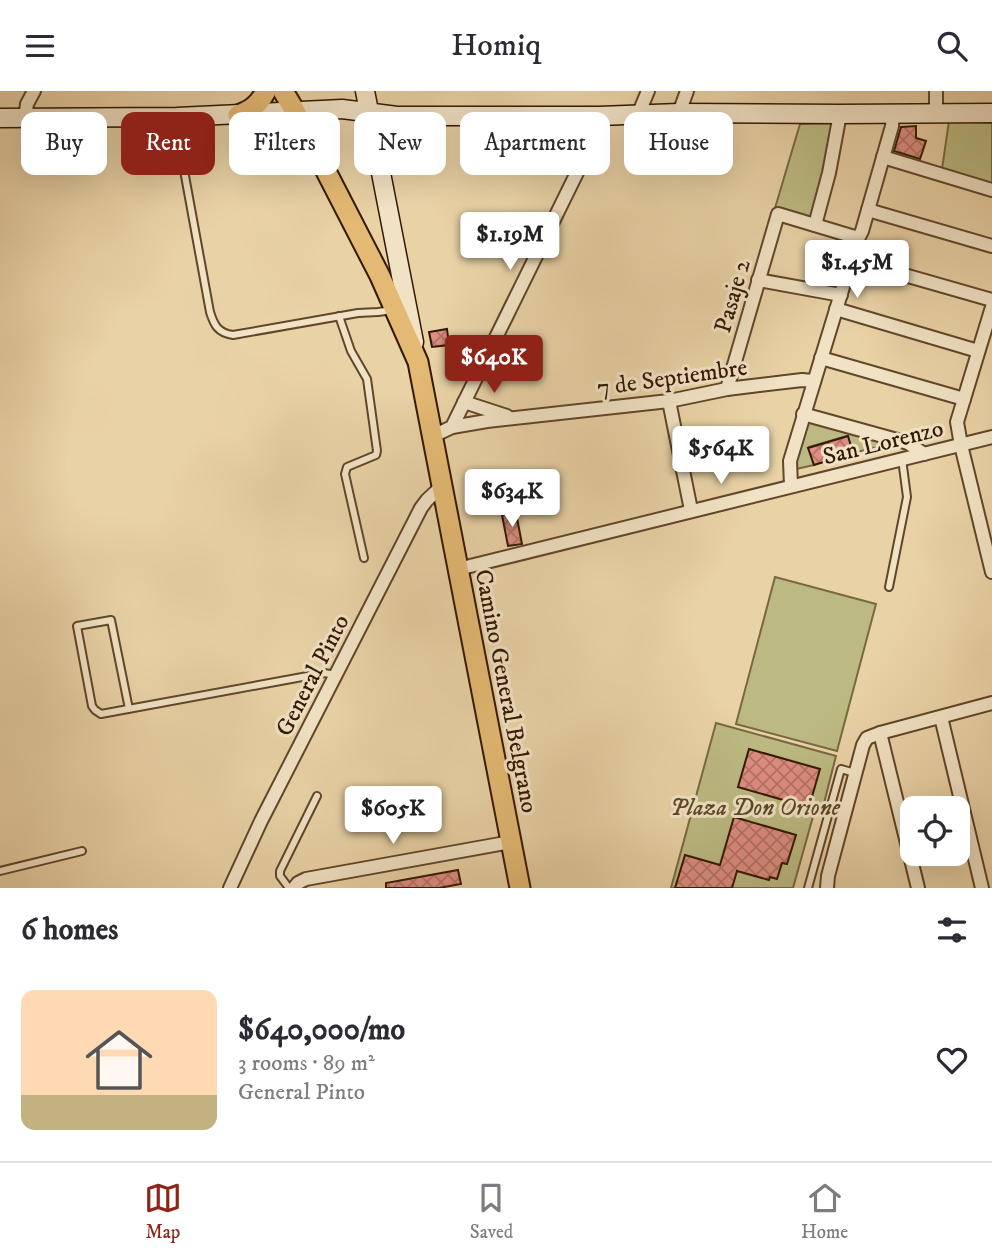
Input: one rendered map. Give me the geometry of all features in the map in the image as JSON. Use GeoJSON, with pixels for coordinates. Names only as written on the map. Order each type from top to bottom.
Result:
{"type":"FeatureCollection","features":[{"type":"Feature","properties":{"kind":"main road"},"geometry":{"type":"LineString","coordinates":[[245,112],[261,100],[266,91]]}},
{"type":"Feature","properties":{"kind":"main road"},"geometry":{"type":"LineString","coordinates":[[283,91],[380,276],[418,362]]}},
{"type":"Feature","properties":{"kind":"main road","name":"Camino General Belgrano"},"geometry":{"type":"LineString","coordinates":[[418,362],[520,888]]}},
{"type":"Feature","properties":{"kind":"street"},"geometry":{"type":"LineString","coordinates":[[26,112],[34,91]]}},
{"type":"Feature","properties":{"kind":"street","name":"Camino General Belgrano"},"geometry":{"type":"LineString","coordinates":[[365,91],[369,112]]}},
{"type":"Feature","properties":{"kind":"street"},"geometry":{"type":"LineString","coordinates":[[639,112],[648,91]]}},
{"type":"Feature","properties":{"kind":"street"},"geometry":{"type":"LineString","coordinates":[[679,112],[687,91]]}},
{"type":"Feature","properties":{"kind":"street"},"geometry":{"type":"LineString","coordinates":[[936,91],[936,113]]}},
{"type":"Feature","properties":{"kind":"street"},"geometry":{"type":"LineString","coordinates":[[281,112],[341,109],[369,112]]}},
{"type":"Feature","properties":{"kind":"street"},"geometry":{"type":"LineString","coordinates":[[733,113],[992,113]]}},
{"type":"Feature","properties":{"kind":"street"},"geometry":{"type":"LineString","coordinates":[[840,114],[829,173],[815,225],[858,238]]}},
{"type":"Feature","properties":{"kind":"street"},"geometry":{"type":"LineString","coordinates":[[791,487],[790,461],[868,210],[892,125],[892,114]]}},
{"type":"Feature","properties":{"kind":"street"},"geometry":{"type":"LineString","coordinates":[[0,118],[21,118]]}},
{"type":"Feature","properties":{"kind":"street"},"geometry":{"type":"LineString","coordinates":[[883,157],[992,190]]}},
{"type":"Feature","properties":{"kind":"street","name":"Camino General Belgrano"},"geometry":{"type":"LineString","coordinates":[[381,175],[418,362]]}},
{"type":"Feature","properties":{"kind":"street"},"geometry":{"type":"LineString","coordinates":[[433,436],[452,427],[576,175]]}},
{"type":"Feature","properties":{"kind":"street"},"geometry":{"type":"LineString","coordinates":[[868,210],[992,246]]}},
{"type":"Feature","properties":{"kind":"street","name":"Pasaje 2"},"geometry":{"type":"LineString","coordinates":[[727,389],[778,214],[815,225]]}},
{"type":"Feature","properties":{"kind":"street"},"geometry":{"type":"LineString","coordinates":[[852,260],[992,300]]}},
{"type":"Feature","properties":{"kind":"street"},"geometry":{"type":"LineString","coordinates":[[758,280],[841,295]]}},
{"type":"Feature","properties":{"kind":"street"},"geometry":{"type":"LineString","coordinates":[[992,307],[957,422],[961,445],[987,531],[992,572]]}},
{"type":"Feature","properties":{"kind":"street"},"geometry":{"type":"LineString","coordinates":[[836,309],[978,351]]}},
{"type":"Feature","properties":{"kind":"street"},"geometry":{"type":"LineString","coordinates":[[821,358],[964,399]]}},
{"type":"Feature","properties":{"kind":"street","name":"7 de Septiembre"},"geometry":{"type":"LineString","coordinates":[[452,427],[668,401],[727,389],[814,380]]}},
{"type":"Feature","properties":{"kind":"street"},"geometry":{"type":"LineString","coordinates":[[668,401],[691,510]]}},
{"type":"Feature","properties":{"kind":"street"},"geometry":{"type":"LineString","coordinates":[[464,402],[514,418]]}},
{"type":"Feature","properties":{"kind":"street"},"geometry":{"type":"LineString","coordinates":[[803,414],[908,443],[924,454]]}},
{"type":"Feature","properties":{"kind":"street","name":"San Lorenzo"},"geometry":{"type":"LineString","coordinates":[[458,569],[992,437]]}},
{"type":"Feature","properties":{"kind":"street","name":"General Pinto"},"geometry":{"type":"LineString","coordinates":[[230,888],[261,821],[421,508],[441,487]]}},
{"type":"Feature","properties":{"kind":"street"},"geometry":{"type":"LineString","coordinates":[[827,888],[855,773],[867,738],[992,703]]}},
{"type":"Feature","properties":{"kind":"street"},"geometry":{"type":"LineString","coordinates":[[941,717],[982,888]]}},
{"type":"Feature","properties":{"kind":"street"},"geometry":{"type":"LineString","coordinates":[[880,733],[918,888]]}},
{"type":"Feature","properties":{"kind":"street"},"geometry":{"type":"LineString","coordinates":[[291,888],[306,879],[511,842]]}},
{"type":"Feature","properties":{"kind":"lane"},"geometry":{"type":"LineString","coordinates":[[185,175],[210,312],[217,329],[222,333],[233,335],[340,316],[395,310]]}},
{"type":"Feature","properties":{"kind":"lane"},"geometry":{"type":"LineString","coordinates":[[340,316],[351,351],[367,379],[377,451],[376,455],[347,467],[345,474],[364,558]]}},
{"type":"Feature","properties":{"kind":"lane"},"geometry":{"type":"LineString","coordinates":[[888,587],[907,497],[902,459]]}},
{"type":"Feature","properties":{"kind":"lane"},"geometry":{"type":"LineString","coordinates":[[129,709],[111,620],[76,626],[92,706],[101,714],[129,709],[324,673],[335,675]]}},
{"type":"Feature","properties":{"kind":"lane"},"geometry":{"type":"LineString","coordinates":[[808,888],[841,769],[855,773]]}},
{"type":"Feature","properties":{"kind":"lane"},"geometry":{"type":"LineString","coordinates":[[291,888],[280,876],[280,871],[317,796]]}},
{"type":"Feature","properties":{"kind":"lane"},"geometry":{"type":"LineString","coordinates":[[0,871],[82,851]]}},
{"type":"Feature","properties":{"kind":"green space"},"geometry":{"type":"Polygon","coordinates":[[[949,121],[992,123],[992,185],[942,169],[949,121]]]}},
{"type":"Feature","properties":{"kind":"green space"},"geometry":{"type":"Polygon","coordinates":[[[833,123],[812,220],[775,208],[800,124],[833,123]]]}},
{"type":"Feature","properties":{"kind":"green space"},"geometry":{"type":"Polygon","coordinates":[[[807,419],[894,443],[853,453],[847,436],[809,447],[814,465],[796,469],[794,461],[807,419]]]}},
{"type":"Feature","properties":{"kind":"green space"},"geometry":{"type":"Polygon","coordinates":[[[775,577],[876,604],[837,751],[736,724],[775,577]]]}},
{"type":"Feature","properties":{"kind":"green space","name":"Plaza Don Orione"},"geometry":{"type":"Polygon","coordinates":[[[716,723],[836,756],[821,815],[814,813],[793,888],[671,888],[716,723]]]}},
{"type":"Feature","properties":{"kind":"building"},"geometry":{"type":"Polygon","coordinates":[[[916,126],[916,138],[926,141],[920,159],[894,151],[901,127],[916,126]]]}},
{"type":"Feature","properties":{"kind":"building"},"geometry":{"type":"Polygon","coordinates":[[[447,329],[449,345],[432,347],[429,332],[447,329]]]}},
{"type":"Feature","properties":{"kind":"building"},"geometry":{"type":"Polygon","coordinates":[[[490,369],[503,376],[498,385],[486,378],[490,369]]]}},
{"type":"Feature","properties":{"kind":"building"},"geometry":{"type":"Polygon","coordinates":[[[848,436],[853,453],[814,465],[808,448],[848,436]]]}},
{"type":"Feature","properties":{"kind":"building"},"geometry":{"type":"Polygon","coordinates":[[[516,513],[522,544],[508,546],[502,515],[516,513]]]}},
{"type":"Feature","properties":{"kind":"building"},"geometry":{"type":"Polygon","coordinates":[[[749,749],[820,769],[807,814],[795,810],[797,804],[738,787],[749,749]]]}},
{"type":"Feature","properties":{"kind":"building"},"geometry":{"type":"Polygon","coordinates":[[[734,817],[796,835],[787,864],[782,863],[777,879],[770,877],[769,880],[737,871],[732,888],[675,888],[685,855],[720,865],[734,817]]]}},
{"type":"Feature","properties":{"kind":"building"},"geometry":{"type":"Polygon","coordinates":[[[458,870],[461,884],[439,888],[386,888],[386,883],[458,870]]]}}]}
